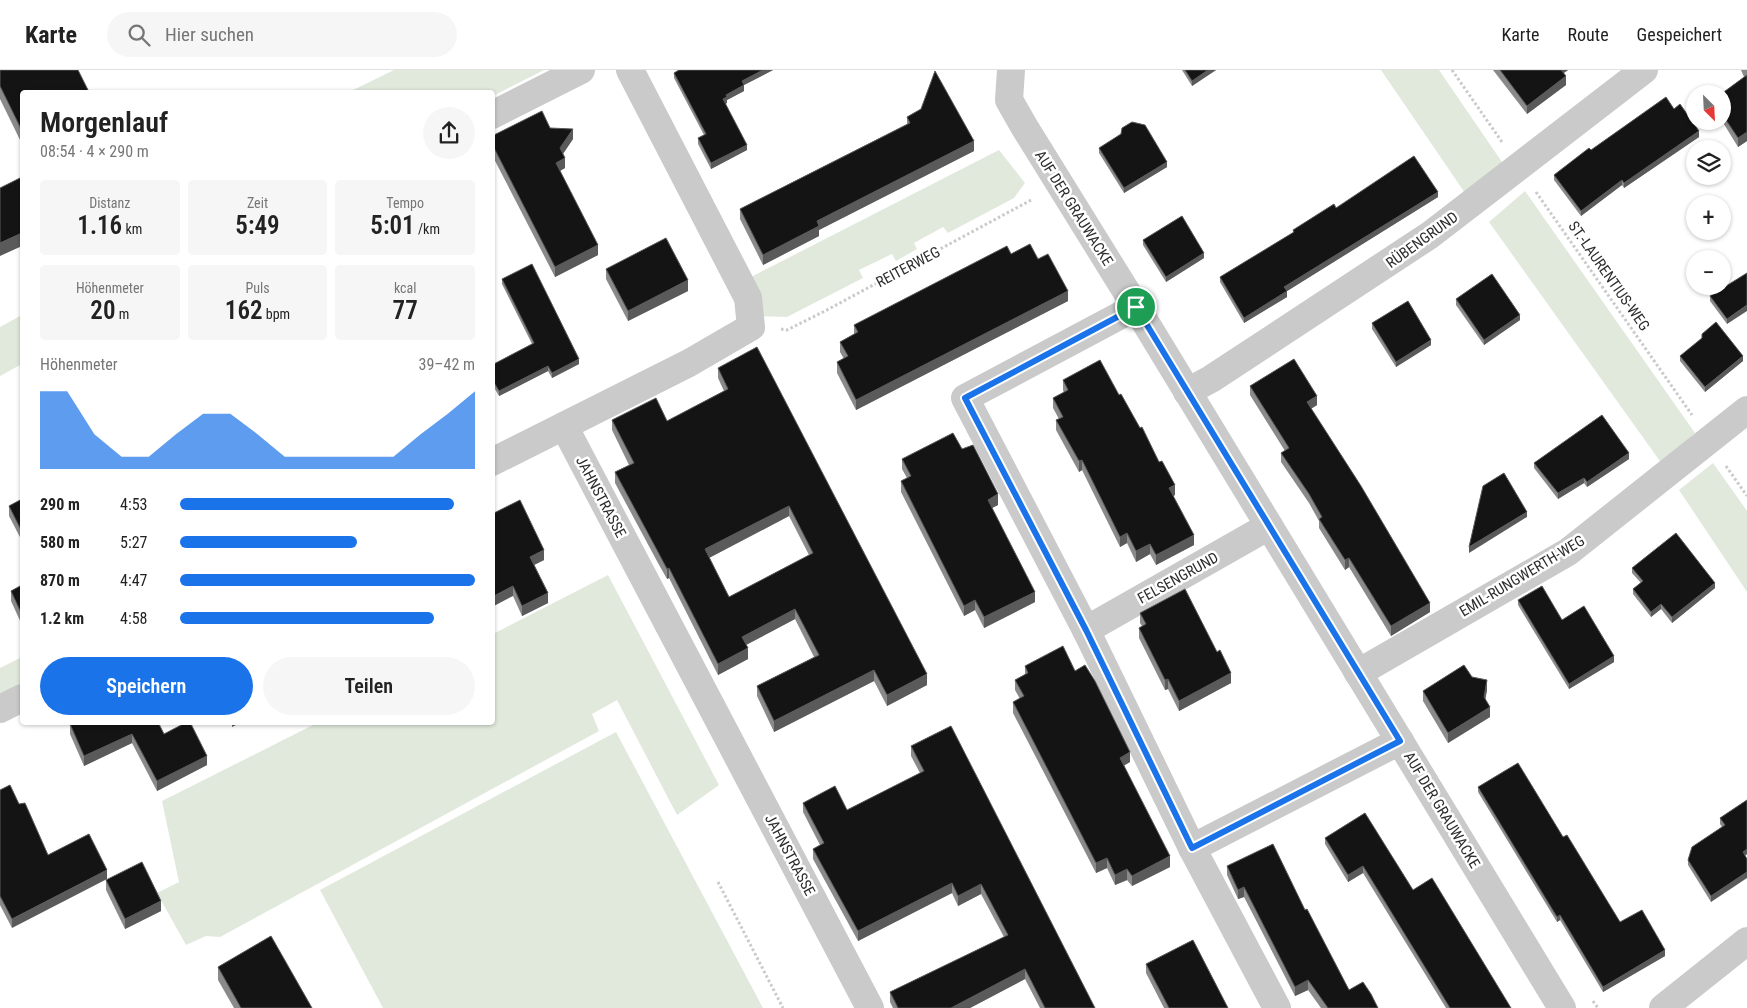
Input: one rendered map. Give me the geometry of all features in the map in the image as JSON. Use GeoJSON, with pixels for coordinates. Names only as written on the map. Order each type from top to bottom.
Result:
{"type":"FeatureCollection","features":[{"type":"Feature","properties":{"kind":"street"},"geometry":{"type":"LineString","coordinates":[[495,113],[581,70]]}},
{"type":"Feature","properties":{"kind":"street"},"geometry":{"type":"LineString","coordinates":[[495,460],[689,363],[751,327],[748,298],[630,70]]}},
{"type":"Feature","properties":{"kind":"street","name":"AUF DER GRAUWACKE"},"geometry":{"type":"LineString","coordinates":[[1010,70],[1009,100],[1562,1008]]}},
{"type":"Feature","properties":{"kind":"street","name":"RÜBENGRUND"},"geometry":{"type":"LineString","coordinates":[[1188,392],[1212,379],[1387,266],[1644,70]]}},
{"type":"Feature","properties":{"kind":"street"},"geometry":{"type":"LineString","coordinates":[[1136,307],[965,398],[1086,630],[1192,848],[1277,1008]]}},
{"type":"Feature","properties":{"kind":"street","name":"EMIL-RUNGWERTH-WEG"},"geometry":{"type":"LineString","coordinates":[[1358,673],[1568,552],[1747,410]]}},
{"type":"Feature","properties":{"kind":"street","name":"JAHNSTRASSE"},"geometry":{"type":"LineString","coordinates":[[564,426],[870,1008]]}},
{"type":"Feature","properties":{"kind":"street","name":"FELSENGRUND"},"geometry":{"type":"LineString","coordinates":[[1086,630],[1269,526]]}},
{"type":"Feature","properties":{"kind":"street"},"geometry":{"type":"LineString","coordinates":[[0,709],[20,699]]}},
{"type":"Feature","properties":{"kind":"street"},"geometry":{"type":"LineString","coordinates":[[1192,848],[1400,741]]}},
{"type":"Feature","properties":{"kind":"street"},"geometry":{"type":"LineString","coordinates":[[1663,1008],[1747,941]]}},
{"type":"Feature","properties":{"kind":"path","name":"ST.-LAURENTIUS-WEG"},"geometry":{"type":"LineString","coordinates":[[1452,70],[1747,496]]}},
{"type":"Feature","properties":{"kind":"path","name":"REITERWEG"},"geometry":{"type":"LineString","coordinates":[[751,327],[787,330],[1019,208],[1058,183]]}},
{"type":"Feature","properties":{"kind":"path"},"geometry":{"type":"LineString","coordinates":[[718,882],[783,1008]]}},
{"type":"Feature","properties":{"kind":"shaded area"},"geometry":{"type":"Polygon","coordinates":[[[394,70],[544,70],[495,95],[495,90],[353,90],[394,70]]]}},
{"type":"Feature","properties":{"kind":"shaded area"},"geometry":{"type":"Polygon","coordinates":[[[1381,70],[1439,70],[1504,165],[1465,193],[1381,70]]]}},
{"type":"Feature","properties":{"kind":"shaded area"},"geometry":{"type":"Polygon","coordinates":[[[999,150],[1025,183],[1014,198],[948,233],[943,227],[914,243],[917,249],[896,261],[892,254],[859,270],[863,278],[787,317],[758,316],[747,279],[999,150]]]}},
{"type":"Feature","properties":{"kind":"shaded area"},"geometry":{"type":"Polygon","coordinates":[[[1525,191],[1695,433],[1662,464],[1489,222],[1525,191]]]}},
{"type":"Feature","properties":{"kind":"shaded area"},"geometry":{"type":"Polygon","coordinates":[[[20,316],[20,365],[0,376],[0,327],[20,316]]]}},
{"type":"Feature","properties":{"kind":"shaded area"},"geometry":{"type":"Polygon","coordinates":[[[1713,463],[1747,511],[1747,592],[1679,490],[1713,463]]]}},
{"type":"Feature","properties":{"kind":"shaded area"},"geometry":{"type":"Polygon","coordinates":[[[608,575],[719,785],[677,815],[617,700],[592,714],[599,731],[220,937],[206,936],[186,945],[157,893],[179,882],[162,801],[313,725],[495,725],[495,633],[608,575]]]}},
{"type":"Feature","properties":{"kind":"shaded area"},"geometry":{"type":"Polygon","coordinates":[[[20,658],[20,687],[0,697],[0,668],[20,658]]]}},
{"type":"Feature","properties":{"kind":"shaded area"},"geometry":{"type":"Polygon","coordinates":[[[616,732],[763,1008],[383,1008],[320,890],[616,732]]]}},
{"type":"Feature","properties":{"kind":"building"},"geometry":{"type":"Polygon","coordinates":[[[0,70],[78,70],[88,90],[20,90],[20,127],[0,86],[0,70]]]}},
{"type":"Feature","properties":{"kind":"building"},"geometry":{"type":"Polygon","coordinates":[[[679,70],[763,70],[742,81],[744,85],[726,95],[727,97],[723,99],[747,145],[711,163],[698,138],[706,134],[674,73],[679,70]]]}},
{"type":"Feature","properties":{"kind":"building"},"geometry":{"type":"Polygon","coordinates":[[[1185,70],[1208,70],[1192,81],[1185,70]]]}},
{"type":"Feature","properties":{"kind":"building"},"geometry":{"type":"Polygon","coordinates":[[[1500,70],[1561,70],[1566,76],[1527,106],[1500,70]]]}},
{"type":"Feature","properties":{"kind":"building"},"geometry":{"type":"Polygon","coordinates":[[[935,71],[974,141],[817,221],[819,226],[763,255],[740,209],[910,123],[907,117],[921,109],[935,71]]]}},
{"type":"Feature","properties":{"kind":"building"},"geometry":{"type":"Polygon","coordinates":[[[1747,75],[1747,132],[1738,138],[1731,128],[1731,87],[1747,75]]]}},
{"type":"Feature","properties":{"kind":"building"},"geometry":{"type":"Polygon","coordinates":[[[1666,97],[1674,109],[1680,104],[1686,113],[1686,130],[1699,131],[1624,183],[1622,180],[1581,211],[1554,175],[1589,148],[1591,150],[1666,97]]]}},
{"type":"Feature","properties":{"kind":"building"},"geometry":{"type":"Polygon","coordinates":[[[542,111],[550,128],[573,129],[560,148],[565,158],[556,163],[598,245],[555,267],[495,150],[495,134],[542,111]]]}},
{"type":"Feature","properties":{"kind":"building"},"geometry":{"type":"Polygon","coordinates":[[[1132,122],[1145,125],[1167,162],[1124,188],[1099,148],[1121,134],[1122,128],[1132,122]]]}},
{"type":"Feature","properties":{"kind":"building"},"geometry":{"type":"Polygon","coordinates":[[[1414,156],[1438,192],[1284,287],[1287,291],[1244,318],[1220,277],[1294,232],[1293,230],[1334,204],[1336,208],[1414,156]]]}},
{"type":"Feature","properties":{"kind":"building"},"geometry":{"type":"Polygon","coordinates":[[[20,178],[20,234],[0,243],[0,188],[20,178]]]}},
{"type":"Feature","properties":{"kind":"building"},"geometry":{"type":"Polygon","coordinates":[[[1182,216],[1204,253],[1166,277],[1143,240],[1182,216]]]}},
{"type":"Feature","properties":{"kind":"building"},"geometry":{"type":"Polygon","coordinates":[[[666,238],[688,280],[628,311],[606,269],[666,238]]]}},
{"type":"Feature","properties":{"kind":"building"},"geometry":{"type":"Polygon","coordinates":[[[1030,244],[1038,259],[1048,254],[1068,291],[856,400],[837,362],[848,356],[840,342],[858,332],[854,325],[1007,246],[1011,254],[1030,244]]]}},
{"type":"Feature","properties":{"kind":"building"},"geometry":{"type":"Polygon","coordinates":[[[532,264],[579,359],[552,373],[548,366],[499,391],[495,384],[495,363],[534,343],[502,279],[532,264]]]}},
{"type":"Feature","properties":{"kind":"building"},"geometry":{"type":"Polygon","coordinates":[[[1747,273],[1747,305],[1727,319],[1710,296],[1731,295],[1731,283],[1747,273]]]}},
{"type":"Feature","properties":{"kind":"building"},"geometry":{"type":"Polygon","coordinates":[[[1492,274],[1520,315],[1484,340],[1456,299],[1492,274]]]}},
{"type":"Feature","properties":{"kind":"building"},"geometry":{"type":"Polygon","coordinates":[[[1408,301],[1431,340],[1396,362],[1372,323],[1408,301]]]}},
{"type":"Feature","properties":{"kind":"building"},"geometry":{"type":"Polygon","coordinates":[[[1716,322],[1743,356],[1705,387],[1680,356],[1702,338],[1702,334],[1716,322]]]}},
{"type":"Feature","properties":{"kind":"building"},"geometry":{"type":"Polygon","coordinates":[[[757,347],[927,674],[887,695],[874,670],[774,721],[757,686],[819,655],[795,609],[742,637],[748,648],[718,664],[669,568],[667,569],[615,472],[634,463],[612,420],[656,398],[667,421],[728,389],[718,368],[757,347]],[[789,506],[705,549],[729,597],[813,553],[789,506]]]}},
{"type":"Feature","properties":{"kind":"building"},"geometry":{"type":"Polygon","coordinates":[[[1294,359],[1317,396],[1307,402],[1361,486],[1430,603],[1391,626],[1349,558],[1345,560],[1319,519],[1322,517],[1309,494],[1281,453],[1289,448],[1250,386],[1294,359]]]}},
{"type":"Feature","properties":{"kind":"building"},"geometry":{"type":"Polygon","coordinates":[[[1100,360],[1119,395],[1121,394],[1140,428],[1142,427],[1159,462],[1162,461],[1175,485],[1169,488],[1194,535],[1156,555],[1150,544],[1136,551],[1127,533],[1120,537],[1082,460],[1079,461],[1056,420],[1063,417],[1053,398],[1068,390],[1063,380],[1100,360]]]}},
{"type":"Feature","properties":{"kind":"building"},"geometry":{"type":"Polygon","coordinates":[[[1602,415],[1629,453],[1587,482],[1584,478],[1558,493],[1534,463],[1602,415]]]}},
{"type":"Feature","properties":{"kind":"building"},"geometry":{"type":"Polygon","coordinates":[[[953,433],[962,449],[973,445],[998,494],[988,500],[1035,592],[984,617],[975,600],[964,606],[901,481],[911,476],[902,459],[953,433]]]}},
{"type":"Feature","properties":{"kind":"building"},"geometry":{"type":"Polygon","coordinates":[[[1504,473],[1527,512],[1469,547],[1483,486],[1504,473]]]}},
{"type":"Feature","properties":{"kind":"building"},"geometry":{"type":"Polygon","coordinates":[[[20,500],[20,528],[9,506],[20,500]]]}},
{"type":"Feature","properties":{"kind":"building"},"geometry":{"type":"Polygon","coordinates":[[[520,500],[544,550],[530,557],[548,593],[522,606],[513,586],[495,595],[495,512],[520,500]]]}},
{"type":"Feature","properties":{"kind":"building"},"geometry":{"type":"Polygon","coordinates":[[[1676,533],[1715,583],[1672,617],[1661,604],[1651,612],[1633,589],[1643,581],[1632,568],[1676,533]]]}},
{"type":"Feature","properties":{"kind":"building"},"geometry":{"type":"Polygon","coordinates":[[[20,586],[20,611],[11,591],[20,586]]]}},
{"type":"Feature","properties":{"kind":"building"},"geometry":{"type":"Polygon","coordinates":[[[1542,586],[1562,620],[1584,606],[1614,656],[1569,684],[1518,600],[1542,586]]]}},
{"type":"Feature","properties":{"kind":"building"},"geometry":{"type":"Polygon","coordinates":[[[1185,589],[1217,652],[1220,650],[1231,673],[1179,701],[1168,679],[1165,680],[1139,628],[1146,624],[1140,613],[1185,589]]]}},
{"type":"Feature","properties":{"kind":"building"},"geometry":{"type":"Polygon","coordinates":[[[1063,646],[1075,671],[1085,665],[1095,681],[1130,752],[1120,758],[1170,856],[1132,876],[1127,869],[1115,875],[1107,858],[1096,863],[1013,702],[1024,696],[1015,680],[1028,673],[1025,666],[1063,646]]]}},
{"type":"Feature","properties":{"kind":"building"},"geometry":{"type":"Polygon","coordinates":[[[1464,665],[1472,677],[1487,680],[1484,697],[1490,707],[1448,733],[1423,691],[1464,665]]]}},
{"type":"Feature","properties":{"kind":"building"},"geometry":{"type":"Polygon","coordinates":[[[70,725],[160,725],[164,734],[181,725],[192,725],[207,756],[157,781],[132,734],[84,756],[70,725]]]}},
{"type":"Feature","properties":{"kind":"building"},"geometry":{"type":"Polygon","coordinates":[[[951,726],[1095,1008],[1045,1008],[1025,969],[951,1008],[898,1008],[890,992],[1008,935],[981,884],[958,896],[952,883],[858,931],[813,849],[824,843],[803,803],[835,786],[847,810],[924,771],[911,746],[951,726]]]}},
{"type":"Feature","properties":{"kind":"building"},"geometry":{"type":"Polygon","coordinates":[[[1518,763],[1563,837],[1567,835],[1620,922],[1642,910],[1665,950],[1603,987],[1560,915],[1557,917],[1478,787],[1518,763]]]}},
{"type":"Feature","properties":{"kind":"building"},"geometry":{"type":"Polygon","coordinates":[[[10,785],[19,804],[25,803],[48,855],[89,834],[107,870],[12,919],[0,896],[0,790],[10,785]]]}},
{"type":"Feature","properties":{"kind":"building"},"geometry":{"type":"Polygon","coordinates":[[[1747,800],[1747,849],[1743,852],[1747,859],[1747,872],[1711,896],[1688,860],[1692,847],[1725,825],[1720,818],[1747,800]]]}},
{"type":"Feature","properties":{"kind":"building"},"geometry":{"type":"Polygon","coordinates":[[[1365,813],[1413,890],[1432,878],[1511,1008],[1450,1008],[1363,866],[1348,875],[1325,838],[1365,813]]]}},
{"type":"Feature","properties":{"kind":"building"},"geometry":{"type":"Polygon","coordinates":[[[1273,844],[1305,910],[1307,909],[1349,990],[1363,982],[1378,1008],[1328,1008],[1308,980],[1295,987],[1244,887],[1238,890],[1227,866],[1273,844]]]}},
{"type":"Feature","properties":{"kind":"building"},"geometry":{"type":"Polygon","coordinates":[[[142,862],[161,901],[125,919],[106,880],[142,862]]]}},
{"type":"Feature","properties":{"kind":"building"},"geometry":{"type":"Polygon","coordinates":[[[271,936],[312,1008],[241,1008],[218,967],[271,936]]]}},
{"type":"Feature","properties":{"kind":"building"},"geometry":{"type":"Polygon","coordinates":[[[1193,940],[1228,1008],[1169,1008],[1146,964],[1193,940]]]}},
{"type":"Feature","properties":{"kind":"route"},"geometry":{"type":"LineString","coordinates":[[1136,307],[1400,741],[1192,848],[1086,630],[965,398],[1136,307]]}}]}
